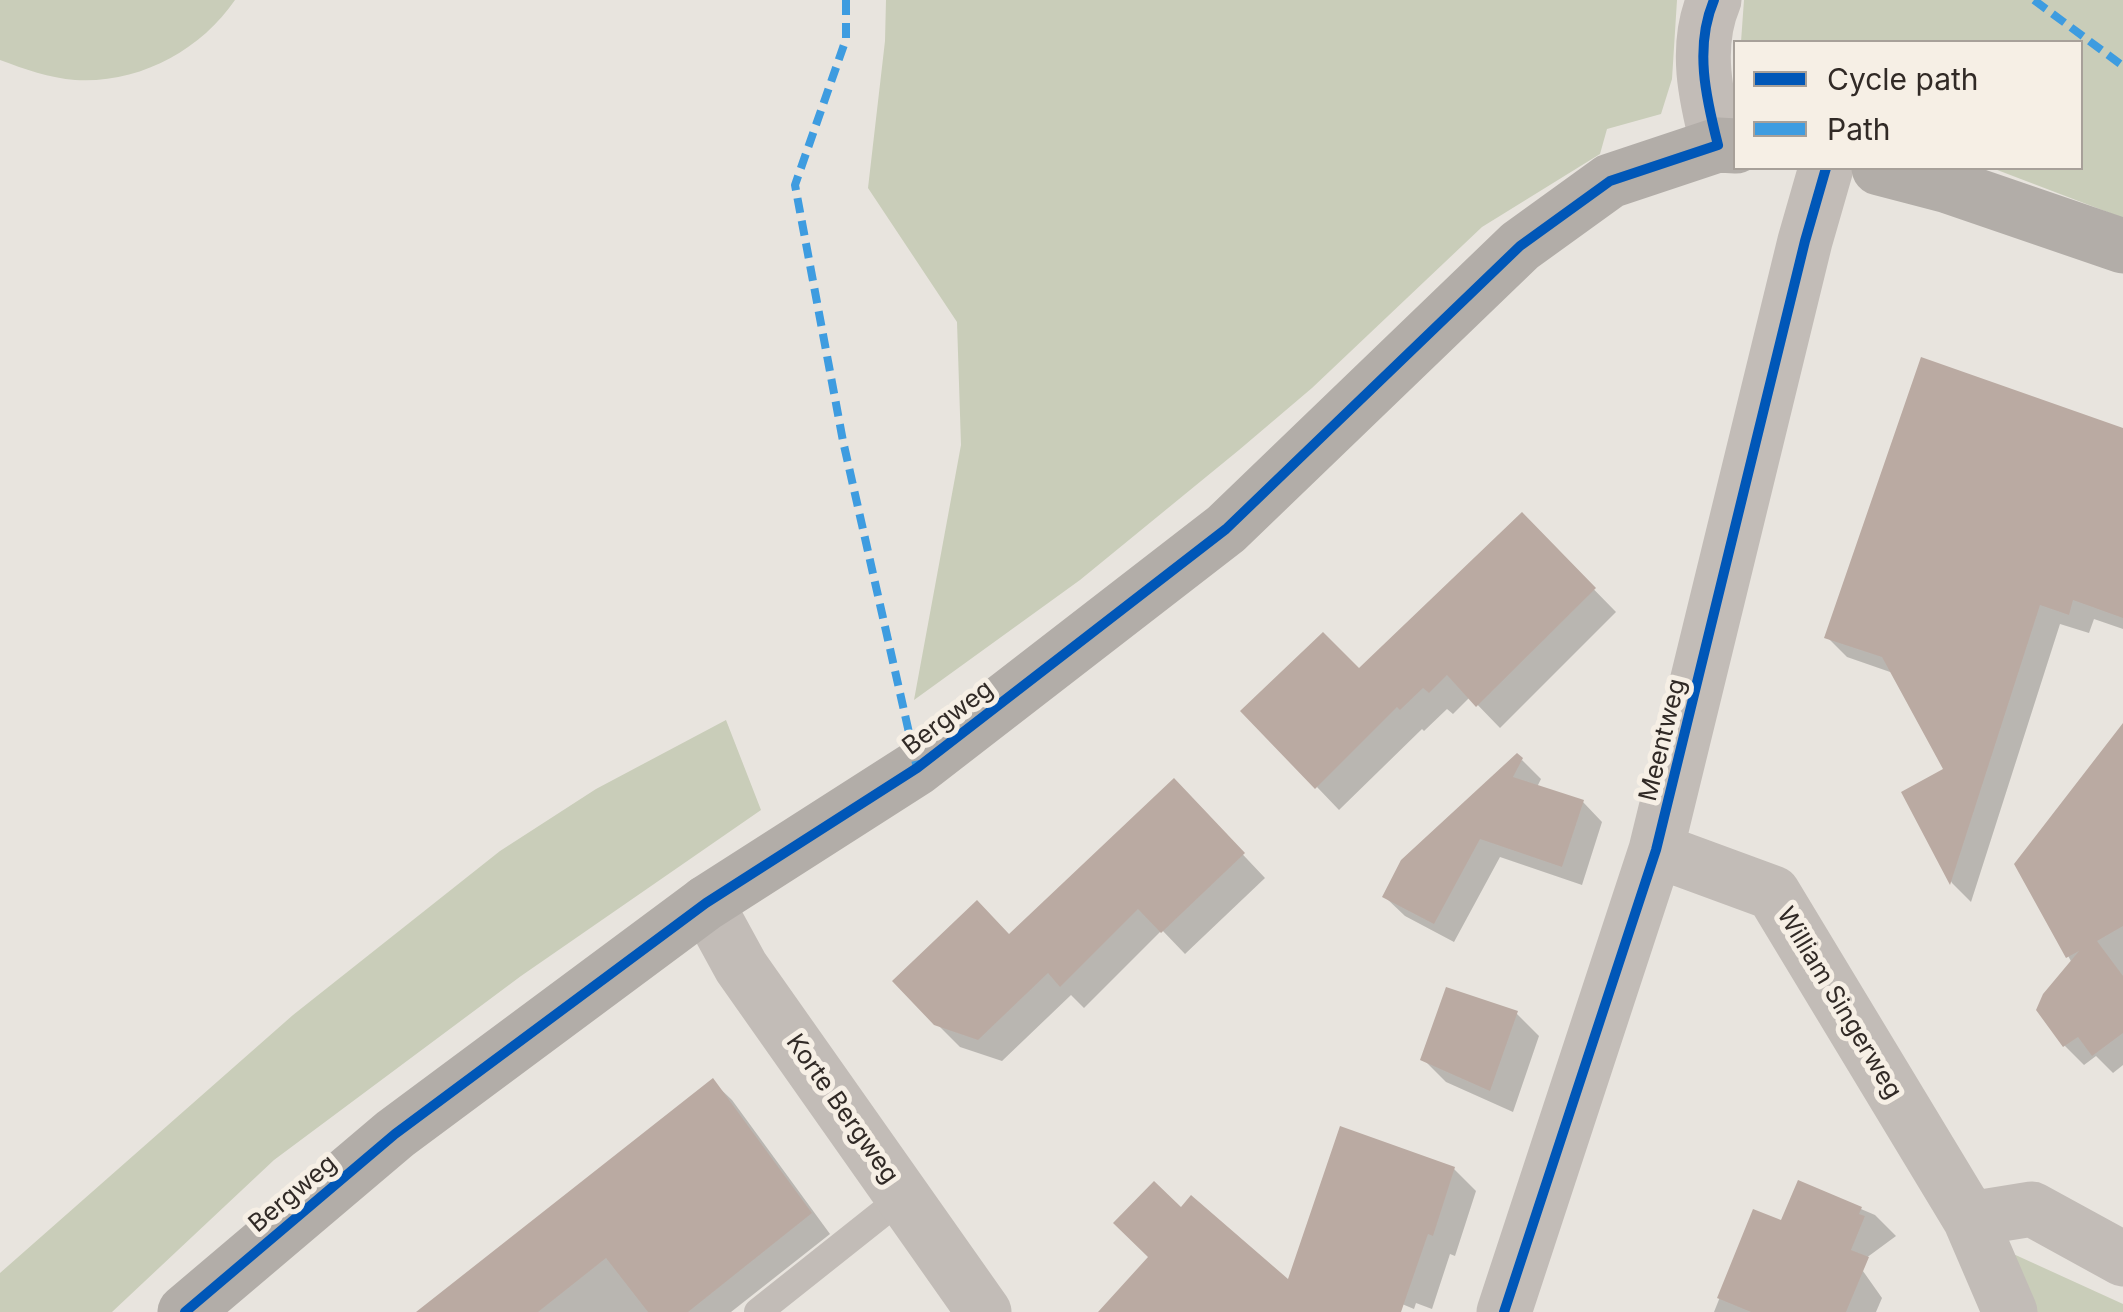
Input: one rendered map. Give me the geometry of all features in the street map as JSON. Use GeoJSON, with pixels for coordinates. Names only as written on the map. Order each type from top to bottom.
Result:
{"type":"FeatureCollection","features":[{"type":"Feature","properties":{"kind":"street"},"geometry":{"type":"LineString","coordinates":[[1714,0],[1704,48],[1704,89],[1727,145]]}},
{"type":"Feature","properties":{"kind":"street","name":"Bergweg"},"geometry":{"type":"LineString","coordinates":[[185,1312],[395,1134],[706,904],[916,768],[1226,529],[1520,246],[1610,181],[1727,145]]}},
{"type":"Feature","properties":{"kind":"street","name":"Meentweg"},"geometry":{"type":"LineString","coordinates":[[1504,1312],[1656,850],[1825,170]]}},
{"type":"Feature","properties":{"kind":"street"},"geometry":{"type":"LineString","coordinates":[[1887,170],[1948,186],[2123,246]]}},
{"type":"Feature","properties":{"kind":"street","name":"William Singerweg"},"geometry":{"type":"LineString","coordinates":[[1656,850],[1773,893],[1970,1219],[2010,1312]]}},
{"type":"Feature","properties":{"kind":"street","name":"Korte Bergweg"},"geometry":{"type":"LineString","coordinates":[[706,904],[741,967],[984,1312]]}},
{"type":"Feature","properties":{"kind":"street"},"geometry":{"type":"LineString","coordinates":[[1970,1219],[2032,1209],[2123,1259]]}},
{"type":"Feature","properties":{"kind":"lane"},"geometry":{"type":"LineString","coordinates":[[758,1312],[904,1196]]}},
{"type":"Feature","properties":{"kind":"green space"},"geometry":{"type":"Polygon","coordinates":[[[0,0],[235,0],[204,35],[166,61],[122,76],[75,80],[0,60],[0,0]]]}},
{"type":"Feature","properties":{"kind":"green space"},"geometry":{"type":"Polygon","coordinates":[[[886,0],[1677,0],[1672,79],[1661,114],[1607,129],[1600,154],[1482,227],[1312,388],[1239,450],[1080,580],[914,700],[961,445],[957,322],[868,188],[886,0]]]}},
{"type":"Feature","properties":{"kind":"green space"},"geometry":{"type":"Polygon","coordinates":[[[1744,0],[2123,0],[2123,218],[1997,170],[2083,170],[2083,40],[1741,40],[1744,0]]]}},
{"type":"Feature","properties":{"kind":"green space"},"geometry":{"type":"Polygon","coordinates":[[[726,720],[761,810],[521,976],[274,1160],[112,1312],[0,1312],[0,1273],[293,1015],[500,851],[596,789],[726,720]]]}},
{"type":"Feature","properties":{"kind":"green space"},"geometry":{"type":"Polygon","coordinates":[[[2009,1252],[2123,1304],[2123,1312],[2030,1312],[2009,1252]]]}},
{"type":"Feature","properties":{"kind":"building"},"geometry":{"type":"Polygon","coordinates":[[[1921,357],[2123,428],[2123,618],[2073,600],[2069,615],[2040,605],[1950,885],[1901,792],[1943,769],[1882,657],[1824,638],[1921,357]]]}},
{"type":"Feature","properties":{"kind":"building"},"geometry":{"type":"Polygon","coordinates":[[[1522,512],[1596,588],[1476,707],[1447,675],[1429,693],[1423,688],[1400,710],[1397,707],[1315,789],[1240,711],[1323,632],[1359,668],[1522,512]]]}},
{"type":"Feature","properties":{"kind":"building"},"geometry":{"type":"Polygon","coordinates":[[[2123,723],[2123,926],[2097,941],[2123,976],[2123,1033],[2092,1056],[2078,1037],[2063,1047],[2036,1010],[2043,994],[2079,951],[2066,958],[2014,864],[2123,723]]]}},
{"type":"Feature","properties":{"kind":"building"},"geometry":{"type":"Polygon","coordinates":[[[1517,753],[1523,758],[1513,777],[1584,800],[1562,867],[1480,839],[1434,924],[1382,897],[1401,860],[1517,753]]]}},
{"type":"Feature","properties":{"kind":"building"},"geometry":{"type":"Polygon","coordinates":[[[1174,778],[1245,853],[1161,933],[1138,909],[1060,987],[1048,973],[978,1040],[934,1025],[892,981],[977,900],[1009,934],[1174,778]]]}},
{"type":"Feature","properties":{"kind":"building"},"geometry":{"type":"Polygon","coordinates":[[[1446,987],[1518,1011],[1490,1091],[1420,1060],[1446,987]]]}},
{"type":"Feature","properties":{"kind":"building"},"geometry":{"type":"Polygon","coordinates":[[[713,1078],[812,1213],[688,1312],[648,1312],[606,1258],[538,1312],[416,1312],[713,1078]]]}},
{"type":"Feature","properties":{"kind":"building"},"geometry":{"type":"Polygon","coordinates":[[[1340,1126],[1455,1167],[1433,1236],[1428,1234],[1401,1312],[1098,1312],[1148,1257],[1113,1223],[1154,1181],[1181,1207],[1191,1195],[1288,1279],[1340,1126]]]}},
{"type":"Feature","properties":{"kind":"building"},"geometry":{"type":"Polygon","coordinates":[[[1798,1180],[1862,1207],[1859,1214],[1865,1216],[1851,1250],[1869,1257],[1846,1312],[1751,1312],[1717,1298],[1753,1209],[1781,1220],[1798,1180]]]}},
{"type":"Feature","properties":{"kind":"marked path"},"geometry":{"type":"LineString","coordinates":[[846,0],[846,39],[795,185],[843,441],[917,768]]}},
{"type":"Feature","properties":{"kind":"marked path"},"geometry":{"type":"LineString","coordinates":[[2034,0],[2123,66]]}},
{"type":"Feature","properties":{"kind":"cycle path"},"geometry":{"type":"LineString","coordinates":[[185,1312],[395,1134],[706,903],[917,768],[1226,529],[1520,246],[1610,181],[1718,145],[1706,91],[1703,54],[1714,0]]}},
{"type":"Feature","properties":{"kind":"cycle path"},"geometry":{"type":"LineString","coordinates":[[1504,1312],[1656,850],[1825,170]]}}]}
